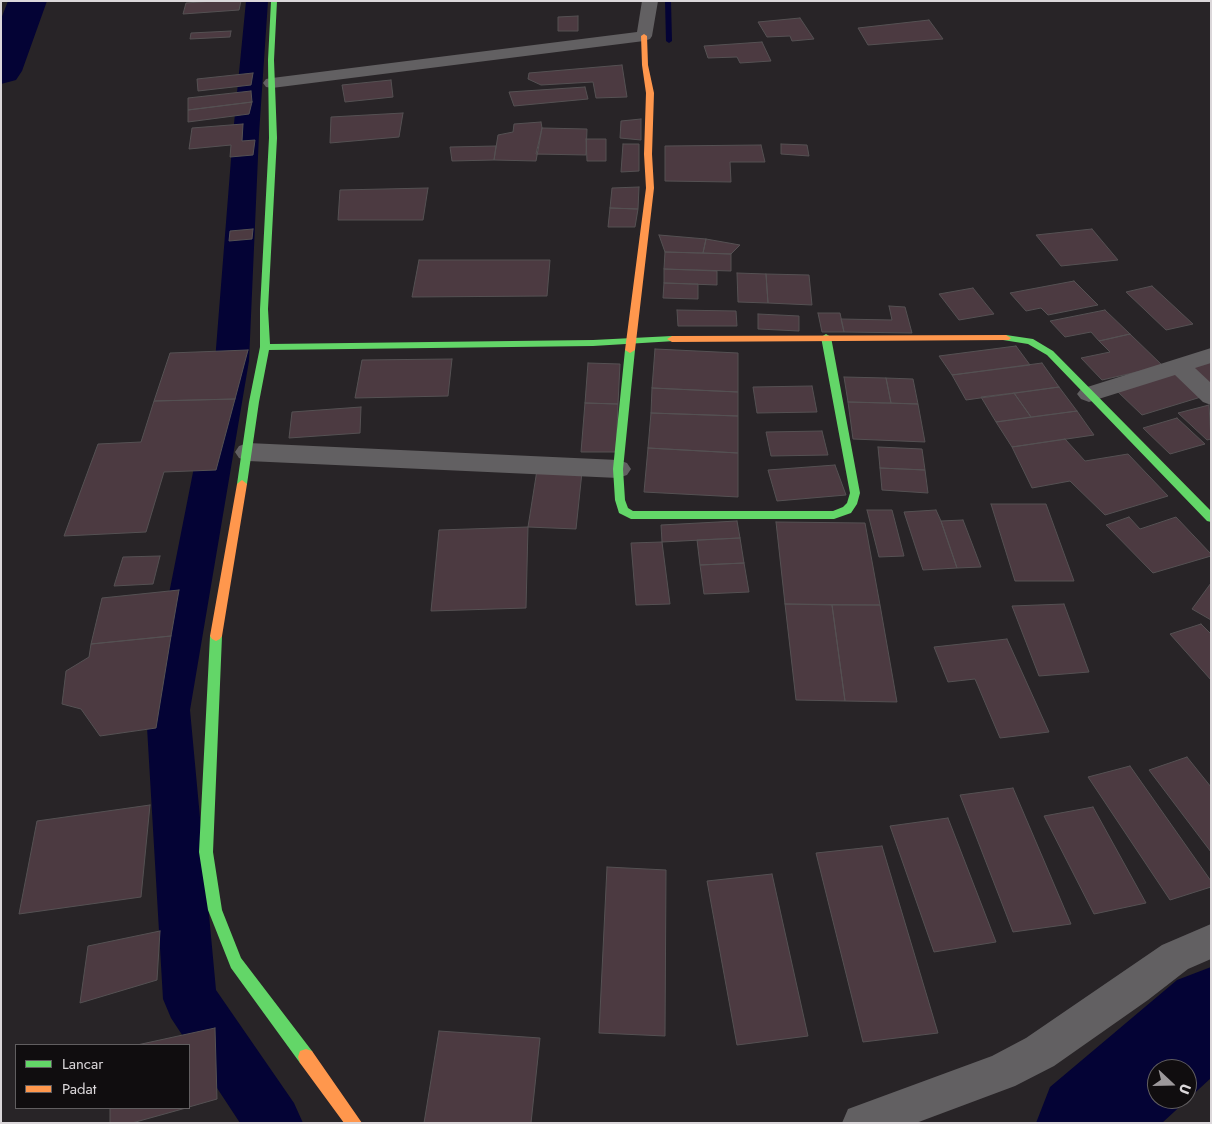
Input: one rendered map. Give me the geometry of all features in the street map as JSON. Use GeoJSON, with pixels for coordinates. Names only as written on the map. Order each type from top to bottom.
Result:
{"type":"FeatureCollection","features":[{"type":"Feature","properties":{"kind":"street"},"geometry":{"type":"LineString","coordinates":[[274,1],[273,138],[264,309],[265,347],[214,640],[206,852],[215,910],[236,962],[354,1123]]}},
{"type":"Feature","properties":{"kind":"street"},"geometry":{"type":"LineString","coordinates":[[650,1],[644,36],[645,65],[650,93],[648,154],[650,188],[618,469],[620,500],[623,510],[631,515],[834,515],[847,510],[855,494],[826,337]]}},
{"type":"Feature","properties":{"kind":"street"},"geometry":{"type":"LineString","coordinates":[[272,83],[644,36]]}},
{"type":"Feature","properties":{"kind":"street"},"geometry":{"type":"LineString","coordinates":[[265,347],[593,343],[632,340],[826,337],[1017,338],[1030,341],[1050,353],[1211,518]]}},
{"type":"Feature","properties":{"kind":"street"},"geometry":{"type":"LineString","coordinates":[[1089,394],[1211,355]]}},
{"type":"Feature","properties":{"kind":"street"},"geometry":{"type":"LineString","coordinates":[[1178,365],[1211,397]]}},
{"type":"Feature","properties":{"kind":"street"},"geometry":{"type":"LineString","coordinates":[[248,452],[618,469]]}},
{"type":"Feature","properties":{"kind":"street"},"geometry":{"type":"LineString","coordinates":[[862,1123],[1001,1072],[1040,1052],[1135,988],[1175,957],[1211,940]]}},
{"type":"Feature","properties":{"kind":"building"},"geometry":{"type":"Polygon","coordinates":[[[241,1],[239,10],[183,14],[186,3],[241,1]]]}},
{"type":"Feature","properties":{"kind":"building"},"geometry":{"type":"Polygon","coordinates":[[[578,16],[578,31],[558,31],[558,17],[578,16]]]}},
{"type":"Feature","properties":{"kind":"building"},"geometry":{"type":"Polygon","coordinates":[[[800,18],[814,39],[792,41],[790,36],[767,37],[758,22],[800,18]]]}},
{"type":"Feature","properties":{"kind":"building"},"geometry":{"type":"Polygon","coordinates":[[[929,20],[943,39],[868,45],[858,28],[929,20]]]}},
{"type":"Feature","properties":{"kind":"building"},"geometry":{"type":"Polygon","coordinates":[[[231,31],[230,37],[190,39],[191,33],[231,31]]]}},
{"type":"Feature","properties":{"kind":"building"},"geometry":{"type":"Polygon","coordinates":[[[762,42],[771,61],[740,63],[737,57],[708,58],[704,46],[762,42]]]}},
{"type":"Feature","properties":{"kind":"building"},"geometry":{"type":"Polygon","coordinates":[[[622,65],[627,97],[596,98],[593,82],[541,85],[528,79],[529,73],[622,65]]]}},
{"type":"Feature","properties":{"kind":"building"},"geometry":{"type":"Polygon","coordinates":[[[253,73],[251,85],[198,91],[197,79],[253,73]]]}},
{"type":"Feature","properties":{"kind":"building"},"geometry":{"type":"Polygon","coordinates":[[[391,80],[393,97],[345,102],[342,85],[391,80]]]}},
{"type":"Feature","properties":{"kind":"building"},"geometry":{"type":"Polygon","coordinates":[[[585,87],[588,99],[514,106],[509,92],[585,87]]]}},
{"type":"Feature","properties":{"kind":"building"},"geometry":{"type":"Polygon","coordinates":[[[251,91],[252,102],[188,110],[188,98],[251,91]]]}},
{"type":"Feature","properties":{"kind":"building"},"geometry":{"type":"Polygon","coordinates":[[[252,102],[249,114],[188,122],[188,110],[252,102]]]}},
{"type":"Feature","properties":{"kind":"building"},"geometry":{"type":"Polygon","coordinates":[[[403,113],[399,137],[330,143],[331,117],[403,113]]]}},
{"type":"Feature","properties":{"kind":"building"},"geometry":{"type":"Polygon","coordinates":[[[641,119],[641,140],[620,138],[621,121],[641,119]]]}},
{"type":"Feature","properties":{"kind":"building"},"geometry":{"type":"Polygon","coordinates":[[[541,122],[542,128],[536,161],[494,160],[498,135],[513,132],[514,124],[541,122]]]}},
{"type":"Feature","properties":{"kind":"building"},"geometry":{"type":"Polygon","coordinates":[[[243,124],[242,141],[255,140],[253,155],[230,157],[231,145],[189,149],[192,128],[243,124]]]}},
{"type":"Feature","properties":{"kind":"building"},"geometry":{"type":"Polygon","coordinates":[[[542,128],[587,129],[586,155],[536,154],[542,128]]]}},
{"type":"Feature","properties":{"kind":"building"},"geometry":{"type":"Polygon","coordinates":[[[586,139],[606,139],[606,161],[587,161],[586,139]]]}},
{"type":"Feature","properties":{"kind":"building"},"geometry":{"type":"Polygon","coordinates":[[[623,144],[639,144],[639,171],[621,172],[623,144]]]}},
{"type":"Feature","properties":{"kind":"building"},"geometry":{"type":"Polygon","coordinates":[[[781,144],[807,145],[809,156],[781,154],[781,144]]]}},
{"type":"Feature","properties":{"kind":"building"},"geometry":{"type":"Polygon","coordinates":[[[761,145],[765,162],[730,162],[731,182],[665,181],[665,146],[761,145]]]}},
{"type":"Feature","properties":{"kind":"building"},"geometry":{"type":"Polygon","coordinates":[[[496,146],[494,160],[452,161],[450,147],[496,146]]]}},
{"type":"Feature","properties":{"kind":"building"},"geometry":{"type":"Polygon","coordinates":[[[639,187],[638,209],[610,208],[612,188],[639,187]]]}},
{"type":"Feature","properties":{"kind":"building"},"geometry":{"type":"Polygon","coordinates":[[[428,188],[423,220],[338,220],[340,190],[428,188]]]}},
{"type":"Feature","properties":{"kind":"building"},"geometry":{"type":"Polygon","coordinates":[[[610,208],[638,209],[635,227],[608,227],[610,208]]]}},
{"type":"Feature","properties":{"kind":"building"},"geometry":{"type":"Polygon","coordinates":[[[253,229],[252,239],[229,241],[230,231],[253,229]]]}},
{"type":"Feature","properties":{"kind":"building"},"geometry":{"type":"Polygon","coordinates":[[[1092,229],[1118,260],[1061,266],[1036,235],[1092,229]]]}},
{"type":"Feature","properties":{"kind":"building"},"geometry":{"type":"Polygon","coordinates":[[[659,235],[706,239],[703,253],[665,252],[659,235]]]}},
{"type":"Feature","properties":{"kind":"building"},"geometry":{"type":"Polygon","coordinates":[[[706,239],[740,245],[731,254],[703,253],[706,239]]]}},
{"type":"Feature","properties":{"kind":"building"},"geometry":{"type":"Polygon","coordinates":[[[665,252],[731,254],[731,271],[664,269],[665,252]]]}},
{"type":"Feature","properties":{"kind":"building"},"geometry":{"type":"Polygon","coordinates":[[[419,260],[550,260],[547,296],[412,297],[419,260]]]}},
{"type":"Feature","properties":{"kind":"building"},"geometry":{"type":"Polygon","coordinates":[[[664,269],[717,271],[717,285],[664,283],[664,269]]]}},
{"type":"Feature","properties":{"kind":"building"},"geometry":{"type":"Polygon","coordinates":[[[737,273],[766,274],[768,303],[738,302],[737,273]]]}},
{"type":"Feature","properties":{"kind":"building"},"geometry":{"type":"Polygon","coordinates":[[[766,274],[809,275],[812,305],[768,303],[766,274]]]}},
{"type":"Feature","properties":{"kind":"building"},"geometry":{"type":"Polygon","coordinates":[[[1074,281],[1098,305],[1048,315],[1041,308],[1026,311],[1010,293],[1074,281]]]}},
{"type":"Feature","properties":{"kind":"building"},"geometry":{"type":"Polygon","coordinates":[[[664,283],[698,284],[698,299],[663,298],[664,283]]]}},
{"type":"Feature","properties":{"kind":"building"},"geometry":{"type":"Polygon","coordinates":[[[1152,286],[1193,324],[1166,330],[1126,292],[1152,286]]]}},
{"type":"Feature","properties":{"kind":"building"},"geometry":{"type":"Polygon","coordinates":[[[973,288],[994,314],[959,320],[939,294],[973,288]]]}},
{"type":"Feature","properties":{"kind":"building"},"geometry":{"type":"Polygon","coordinates":[[[889,306],[905,307],[912,333],[844,332],[841,319],[892,320],[889,306]]]}},
{"type":"Feature","properties":{"kind":"building"},"geometry":{"type":"Polygon","coordinates":[[[677,310],[736,311],[737,326],[678,326],[677,310]]]}},
{"type":"Feature","properties":{"kind":"building"},"geometry":{"type":"Polygon","coordinates":[[[1105,310],[1130,334],[1099,341],[1091,332],[1065,337],[1050,321],[1105,310]]]}},
{"type":"Feature","properties":{"kind":"building"},"geometry":{"type":"Polygon","coordinates":[[[818,313],[840,313],[844,332],[822,332],[818,313]]]}},
{"type":"Feature","properties":{"kind":"building"},"geometry":{"type":"Polygon","coordinates":[[[758,314],[799,316],[799,331],[758,329],[758,314]]]}},
{"type":"Feature","properties":{"kind":"building"},"geometry":{"type":"Polygon","coordinates":[[[1130,334],[1163,366],[1102,380],[1081,358],[1110,352],[1099,341],[1130,334]]]}},
{"type":"Feature","properties":{"kind":"building"},"geometry":{"type":"Polygon","coordinates":[[[1016,346],[1030,365],[952,375],[939,356],[1016,346]]]}},
{"type":"Feature","properties":{"kind":"building"},"geometry":{"type":"Polygon","coordinates":[[[655,349],[738,353],[738,392],[652,388],[655,349]]]}},
{"type":"Feature","properties":{"kind":"building"},"geometry":{"type":"Polygon","coordinates":[[[248,350],[235,399],[154,401],[170,353],[248,350]]]}},
{"type":"Feature","properties":{"kind":"building"},"geometry":{"type":"Polygon","coordinates":[[[452,359],[448,396],[355,398],[362,360],[452,359]]]}},
{"type":"Feature","properties":{"kind":"building"},"geometry":{"type":"Polygon","coordinates":[[[1211,360],[1211,386],[1189,366],[1211,360]]]}},
{"type":"Feature","properties":{"kind":"building"},"geometry":{"type":"Polygon","coordinates":[[[588,363],[620,364],[618,404],[585,403],[588,363]]]}},
{"type":"Feature","properties":{"kind":"building"},"geometry":{"type":"Polygon","coordinates":[[[1042,363],[1059,387],[966,400],[952,375],[1042,363]]]}},
{"type":"Feature","properties":{"kind":"building"},"geometry":{"type":"Polygon","coordinates":[[[1175,374],[1201,397],[1142,415],[1117,391],[1175,374]]]}},
{"type":"Feature","properties":{"kind":"building"},"geometry":{"type":"Polygon","coordinates":[[[844,377],[886,378],[891,403],[848,402],[844,377]]]}},
{"type":"Feature","properties":{"kind":"building"},"geometry":{"type":"Polygon","coordinates":[[[886,378],[913,379],[918,404],[891,403],[886,378]]]}},
{"type":"Feature","properties":{"kind":"building"},"geometry":{"type":"Polygon","coordinates":[[[812,386],[817,412],[757,413],[753,387],[812,386]]]}},
{"type":"Feature","properties":{"kind":"building"},"geometry":{"type":"Polygon","coordinates":[[[1059,387],[1077,411],[1031,417],[1014,393],[1059,387]]]}},
{"type":"Feature","properties":{"kind":"building"},"geometry":{"type":"Polygon","coordinates":[[[652,388],[738,392],[738,416],[651,413],[652,388]]]}},
{"type":"Feature","properties":{"kind":"building"},"geometry":{"type":"Polygon","coordinates":[[[1014,393],[1031,417],[996,422],[981,397],[1014,393]]]}},
{"type":"Feature","properties":{"kind":"building"},"geometry":{"type":"Polygon","coordinates":[[[235,399],[216,470],[164,472],[146,532],[64,536],[98,444],[141,442],[154,401],[235,399]]]}},
{"type":"Feature","properties":{"kind":"building"},"geometry":{"type":"Polygon","coordinates":[[[848,402],[918,404],[925,442],[853,439],[848,402]]]}},
{"type":"Feature","properties":{"kind":"building"},"geometry":{"type":"Polygon","coordinates":[[[585,403],[618,404],[616,452],[581,452],[585,403]]]}},
{"type":"Feature","properties":{"kind":"building"},"geometry":{"type":"Polygon","coordinates":[[[1209,405],[1211,439],[1207,440],[1178,413],[1209,405]]]}},
{"type":"Feature","properties":{"kind":"building"},"geometry":{"type":"Polygon","coordinates":[[[361,407],[360,433],[289,438],[292,412],[361,407]]]}},
{"type":"Feature","properties":{"kind":"building"},"geometry":{"type":"Polygon","coordinates":[[[1077,411],[1094,435],[1012,447],[996,422],[1077,411]]]}},
{"type":"Feature","properties":{"kind":"building"},"geometry":{"type":"Polygon","coordinates":[[[651,413],[738,416],[738,453],[648,448],[651,413]]]}},
{"type":"Feature","properties":{"kind":"building"},"geometry":{"type":"Polygon","coordinates":[[[1177,418],[1205,444],[1170,454],[1143,428],[1177,418]]]}},
{"type":"Feature","properties":{"kind":"building"},"geometry":{"type":"Polygon","coordinates":[[[822,431],[828,455],[771,456],[766,432],[822,431]]]}},
{"type":"Feature","properties":{"kind":"building"},"geometry":{"type":"Polygon","coordinates":[[[1065,439],[1085,461],[1128,454],[1168,496],[1105,515],[1070,481],[1032,488],[1012,447],[1065,439]]]}},
{"type":"Feature","properties":{"kind":"building"},"geometry":{"type":"Polygon","coordinates":[[[878,447],[922,449],[925,470],[880,468],[878,447]]]}},
{"type":"Feature","properties":{"kind":"building"},"geometry":{"type":"Polygon","coordinates":[[[648,448],[738,453],[738,497],[644,492],[648,448]]]}},
{"type":"Feature","properties":{"kind":"building"},"geometry":{"type":"Polygon","coordinates":[[[835,465],[846,495],[777,501],[768,470],[835,465]]]}},
{"type":"Feature","properties":{"kind":"building"},"geometry":{"type":"Polygon","coordinates":[[[880,468],[925,470],[928,493],[882,490],[880,468]]]}},
{"type":"Feature","properties":{"kind":"building"},"geometry":{"type":"Polygon","coordinates":[[[537,470],[582,472],[576,529],[528,527],[537,470]]]}},
{"type":"Feature","properties":{"kind":"building"},"geometry":{"type":"Polygon","coordinates":[[[991,504],[1046,504],[1074,581],[1015,581],[991,504]]]}},
{"type":"Feature","properties":{"kind":"building"},"geometry":{"type":"Polygon","coordinates":[[[867,510],[892,510],[904,556],[879,557],[867,510]]]}},
{"type":"Feature","properties":{"kind":"building"},"geometry":{"type":"Polygon","coordinates":[[[936,510],[957,568],[923,570],[904,512],[936,510]]]}},
{"type":"Feature","properties":{"kind":"building"},"geometry":{"type":"Polygon","coordinates":[[[1129,517],[1140,529],[1176,517],[1211,556],[1153,573],[1106,525],[1129,517]]]}},
{"type":"Feature","properties":{"kind":"building"},"geometry":{"type":"Polygon","coordinates":[[[963,520],[981,567],[957,568],[941,521],[963,520]]]}},
{"type":"Feature","properties":{"kind":"building"},"geometry":{"type":"Polygon","coordinates":[[[737,521],[740,538],[662,542],[661,525],[737,521]]]}},
{"type":"Feature","properties":{"kind":"building"},"geometry":{"type":"Polygon","coordinates":[[[776,522],[865,523],[880,605],[785,604],[776,522]]]}},
{"type":"Feature","properties":{"kind":"building"},"geometry":{"type":"Polygon","coordinates":[[[528,527],[526,608],[431,611],[439,530],[528,527]]]}},
{"type":"Feature","properties":{"kind":"building"},"geometry":{"type":"Polygon","coordinates":[[[740,538],[744,563],[700,565],[697,540],[740,538]]]}},
{"type":"Feature","properties":{"kind":"building"},"geometry":{"type":"Polygon","coordinates":[[[662,542],[670,604],[636,605],[631,543],[662,542]]]}},
{"type":"Feature","properties":{"kind":"building"},"geometry":{"type":"Polygon","coordinates":[[[160,556],[153,584],[114,586],[123,557],[160,556]]]}},
{"type":"Feature","properties":{"kind":"building"},"geometry":{"type":"Polygon","coordinates":[[[744,563],[749,592],[704,594],[700,565],[744,563]]]}},
{"type":"Feature","properties":{"kind":"building"},"geometry":{"type":"Polygon","coordinates":[[[1211,583],[1211,620],[1192,609],[1211,583]]]}},
{"type":"Feature","properties":{"kind":"building"},"geometry":{"type":"Polygon","coordinates":[[[179,590],[171,636],[91,644],[102,598],[179,590]]]}},
{"type":"Feature","properties":{"kind":"building"},"geometry":{"type":"Polygon","coordinates":[[[785,604],[832,605],[845,701],[796,700],[785,604]]]}},
{"type":"Feature","properties":{"kind":"building"},"geometry":{"type":"Polygon","coordinates":[[[1064,604],[1089,672],[1039,676],[1012,606],[1064,604]]]}},
{"type":"Feature","properties":{"kind":"building"},"geometry":{"type":"Polygon","coordinates":[[[832,605],[880,605],[897,702],[845,701],[832,605]]]}},
{"type":"Feature","properties":{"kind":"building"},"geometry":{"type":"Polygon","coordinates":[[[1201,624],[1211,634],[1211,680],[1170,634],[1201,624]]]}},
{"type":"Feature","properties":{"kind":"building"},"geometry":{"type":"Polygon","coordinates":[[[171,636],[156,728],[100,736],[81,709],[62,704],[66,671],[89,657],[91,644],[171,636]]]}},
{"type":"Feature","properties":{"kind":"building"},"geometry":{"type":"Polygon","coordinates":[[[1007,639],[1049,732],[1000,738],[975,679],[948,682],[934,647],[1007,639]]]}},
{"type":"Feature","properties":{"kind":"building"},"geometry":{"type":"Polygon","coordinates":[[[1187,757],[1211,787],[1211,852],[1149,770],[1187,757]]]}},
{"type":"Feature","properties":{"kind":"building"},"geometry":{"type":"Polygon","coordinates":[[[1130,766],[1211,881],[1211,887],[1170,900],[1088,777],[1130,766]]]}},
{"type":"Feature","properties":{"kind":"building"},"geometry":{"type":"Polygon","coordinates":[[[1013,788],[1071,924],[1013,932],[960,795],[1013,788]]]}},
{"type":"Feature","properties":{"kind":"building"},"geometry":{"type":"Polygon","coordinates":[[[150,805],[141,897],[19,914],[37,821],[150,805]]]}},
{"type":"Feature","properties":{"kind":"building"},"geometry":{"type":"Polygon","coordinates":[[[1093,807],[1146,903],[1094,914],[1044,816],[1093,807]]]}},
{"type":"Feature","properties":{"kind":"building"},"geometry":{"type":"Polygon","coordinates":[[[948,818],[996,942],[934,952],[890,826],[948,818]]]}},
{"type":"Feature","properties":{"kind":"building"},"geometry":{"type":"Polygon","coordinates":[[[882,846],[938,1033],[863,1042],[816,853],[882,846]]]}},
{"type":"Feature","properties":{"kind":"building"},"geometry":{"type":"Polygon","coordinates":[[[607,867],[666,870],[665,1036],[599,1033],[607,867]]]}},
{"type":"Feature","properties":{"kind":"building"},"geometry":{"type":"Polygon","coordinates":[[[772,874],[808,1036],[737,1045],[707,881],[772,874]]]}},
{"type":"Feature","properties":{"kind":"building"},"geometry":{"type":"Polygon","coordinates":[[[160,931],[157,980],[80,1003],[88,946],[160,931]]]}},
{"type":"Feature","properties":{"kind":"building"},"geometry":{"type":"Polygon","coordinates":[[[215,1028],[217,1099],[190,1107],[190,1044],[142,1044],[215,1028]]]}},
{"type":"Feature","properties":{"kind":"building"},"geometry":{"type":"Polygon","coordinates":[[[439,1031],[540,1038],[531,1123],[424,1123],[439,1031]]]}},
{"type":"Feature","properties":{"kind":"building"},"geometry":{"type":"Polygon","coordinates":[[[110,1109],[182,1109],[132,1123],[110,1123],[110,1109]]]}},
{"type":"Feature","properties":{"kind":"waterway"},"geometry":{"type":"LineString","coordinates":[[1,71],[28,1]]}},
{"type":"Feature","properties":{"kind":"waterway"},"geometry":{"type":"LineString","coordinates":[[257,1],[246,134],[232,361],[168,710],[190,999],[274,1123]]}},
{"type":"Feature","properties":{"kind":"waterway"},"geometry":{"type":"LineString","coordinates":[[668,1],[669,41]]}},
{"type":"Feature","properties":{"kind":"waterway"},"geometry":{"type":"LineString","coordinates":[[1086,1123],[1211,1014]]}},
{"type":"Feature","properties":{"kind":"traffic: fast"},"geometry":{"type":"LineString","coordinates":[[242,484],[254,402],[265,347],[264,309],[273,138],[271,60],[274,1]]}},
{"type":"Feature","properties":{"kind":"traffic: fast"},"geometry":{"type":"LineString","coordinates":[[630,350],[618,469],[620,500],[623,510],[631,515],[834,515],[847,510],[852,504],[855,493],[826,337]]}},
{"type":"Feature","properties":{"kind":"traffic: fast"},"geometry":{"type":"LineString","coordinates":[[1006,338],[1030,341],[1050,353],[1211,518]]}},
{"type":"Feature","properties":{"kind":"traffic: fast"},"geometry":{"type":"LineString","coordinates":[[265,347],[593,343],[672,339]]}},
{"type":"Feature","properties":{"kind":"traffic: fast"},"geometry":{"type":"LineString","coordinates":[[216,636],[206,852],[215,910],[236,963],[306,1057]]}},
{"type":"Feature","properties":{"kind":"traffic: slow"},"geometry":{"type":"LineString","coordinates":[[630,350],[650,188],[648,154],[650,93],[645,65],[644,36]]}},
{"type":"Feature","properties":{"kind":"traffic: slow"},"geometry":{"type":"LineString","coordinates":[[672,339],[1006,338]]}},
{"type":"Feature","properties":{"kind":"traffic: slow"},"geometry":{"type":"LineString","coordinates":[[216,636],[242,484]]}},
{"type":"Feature","properties":{"kind":"traffic: slow"},"geometry":{"type":"LineString","coordinates":[[306,1057],[354,1123]]}}]}
